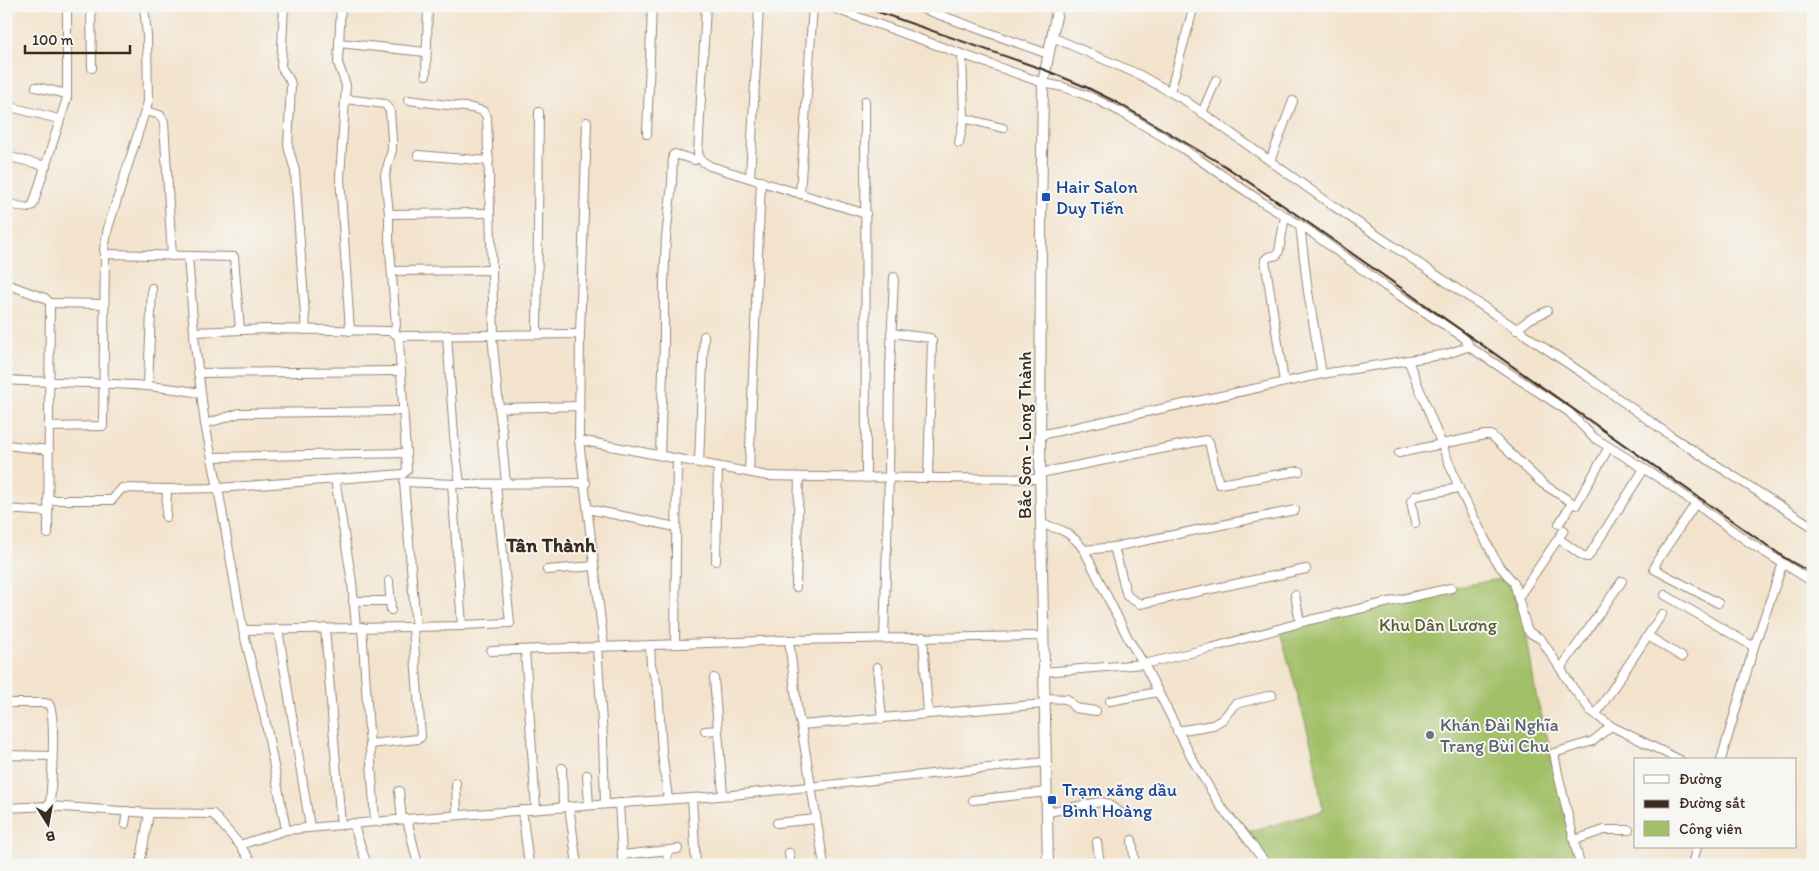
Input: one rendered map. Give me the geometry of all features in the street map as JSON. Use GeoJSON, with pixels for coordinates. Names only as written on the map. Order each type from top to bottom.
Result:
{"type":"FeatureCollection","features":[{"type":"Feature","properties":{"kind":"main road","name":"Bắc Sơn - Long Thành"},"geometry":{"type":"LineString","coordinates":[[1048,865],[1040,476],[1043,83],[1058,6]]}},
{"type":"Feature","properties":{"kind":"street"},"geometry":{"type":"LineString","coordinates":[[6,215],[8,203],[27,208],[33,205],[46,166],[67,94],[67,6]]}},
{"type":"Feature","properties":{"kind":"street"},"geometry":{"type":"LineString","coordinates":[[91,6],[92,68]]}},
{"type":"Feature","properties":{"kind":"street"},"geometry":{"type":"LineString","coordinates":[[49,427],[103,426],[104,249],[108,228],[148,98],[144,6]]}},
{"type":"Feature","properties":{"kind":"street"},"geometry":{"type":"LineString","coordinates":[[284,6],[282,68],[291,82],[289,150],[295,171],[306,330]]}},
{"type":"Feature","properties":{"kind":"street"},"geometry":{"type":"LineString","coordinates":[[341,6],[338,68],[345,79],[345,99],[340,177],[350,331]]}},
{"type":"Feature","properties":{"kind":"street"},"geometry":{"type":"LineString","coordinates":[[426,75],[428,6]]}},
{"type":"Feature","properties":{"kind":"street"},"geometry":{"type":"LineString","coordinates":[[647,134],[652,6]]}},
{"type":"Feature","properties":{"kind":"street"},"geometry":{"type":"LineString","coordinates":[[706,6],[698,154],[700,158],[710,166],[866,214]]}},
{"type":"Feature","properties":{"kind":"street"},"geometry":{"type":"LineString","coordinates":[[750,178],[759,6]]}},
{"type":"Feature","properties":{"kind":"street"},"geometry":{"type":"LineString","coordinates":[[800,194],[813,6]]}},
{"type":"Feature","properties":{"kind":"street"},"geometry":{"type":"LineString","coordinates":[[827,6],[1043,83],[1074,90],[1121,112],[1182,148],[1300,225],[1386,286],[1463,337],[1467,340],[1468,346],[1569,412],[1593,437],[1696,503],[1750,543],[1813,582]]}},
{"type":"Feature","properties":{"kind":"street"},"geometry":{"type":"LineString","coordinates":[[915,6],[1048,54]]}},
{"type":"Feature","properties":{"kind":"street"},"geometry":{"type":"LineString","coordinates":[[1170,92],[1194,6]]}},
{"type":"Feature","properties":{"kind":"street"},"geometry":{"type":"LineString","coordinates":[[1052,37],[1112,63],[1170,92],[1516,330],[1588,377],[1671,436],[1813,527]]}},
{"type":"Feature","properties":{"kind":"street"},"geometry":{"type":"LineString","coordinates":[[339,43],[426,52]]}},
{"type":"Feature","properties":{"kind":"street"},"geometry":{"type":"LineString","coordinates":[[959,143],[964,118],[962,55]]}},
{"type":"Feature","properties":{"kind":"street"},"geometry":{"type":"LineString","coordinates":[[1202,113],[1216,80]]}},
{"type":"Feature","properties":{"kind":"street"},"geometry":{"type":"LineString","coordinates":[[36,87],[67,94]]}},
{"type":"Feature","properties":{"kind":"street"},"geometry":{"type":"LineString","coordinates":[[345,99],[385,104],[389,108],[392,150],[385,175],[406,453],[407,470],[404,478],[421,737],[418,739],[370,744]]}},
{"type":"Feature","properties":{"kind":"street"},"geometry":{"type":"LineString","coordinates":[[408,100],[483,111],[488,122],[493,335],[499,408],[504,437],[502,442],[506,483]]}},
{"type":"Feature","properties":{"kind":"street"},"geometry":{"type":"LineString","coordinates":[[866,100],[866,478]]}},
{"type":"Feature","properties":{"kind":"street"},"geometry":{"type":"LineString","coordinates":[[1270,161],[1293,101]]}},
{"type":"Feature","properties":{"kind":"street"},"geometry":{"type":"LineString","coordinates":[[6,106],[59,119]]}},
{"type":"Feature","properties":{"kind":"street"},"geometry":{"type":"LineString","coordinates":[[145,111],[160,115],[164,122],[172,256]]}},
{"type":"Feature","properties":{"kind":"street"},"geometry":{"type":"LineString","coordinates":[[537,334],[539,112]]}},
{"type":"Feature","properties":{"kind":"street"},"geometry":{"type":"LineString","coordinates":[[964,118],[1003,128]]}},
{"type":"Feature","properties":{"kind":"street"},"geometry":{"type":"LineString","coordinates":[[588,122],[579,406],[580,440],[586,483],[600,646],[605,804]]}},
{"type":"Feature","properties":{"kind":"street"},"geometry":{"type":"LineString","coordinates":[[418,154],[489,161]]}},
{"type":"Feature","properties":{"kind":"street"},"geometry":{"type":"LineString","coordinates":[[660,456],[664,283],[666,238],[672,183],[672,155],[675,154],[696,160],[700,158]]}},
{"type":"Feature","properties":{"kind":"street"},"geometry":{"type":"LineString","coordinates":[[6,156],[46,166]]}},
{"type":"Feature","properties":{"kind":"street"},"geometry":{"type":"LineString","coordinates":[[749,472],[761,181]]}},
{"type":"Feature","properties":{"kind":"street"},"geometry":{"type":"LineString","coordinates":[[389,214],[490,213]]}},
{"type":"Feature","properties":{"kind":"street"},"geometry":{"type":"LineString","coordinates":[[1284,216],[1279,251],[1277,255],[1268,257],[1265,260],[1284,382]]}},
{"type":"Feature","properties":{"kind":"street"},"geometry":{"type":"LineString","coordinates":[[1300,225],[1308,292],[1322,374]]}},
{"type":"Feature","properties":{"kind":"street"},"geometry":{"type":"LineString","coordinates":[[105,255],[234,257],[240,330]]}},
{"type":"Feature","properties":{"kind":"street"},"geometry":{"type":"LineString","coordinates":[[188,256],[200,393],[205,424],[243,630],[265,719],[286,830]]}},
{"type":"Feature","properties":{"kind":"street"},"geometry":{"type":"LineString","coordinates":[[392,271],[492,270]]}},
{"type":"Feature","properties":{"kind":"street"},"geometry":{"type":"LineString","coordinates":[[884,639],[894,277]]}},
{"type":"Feature","properties":{"kind":"street"},"geometry":{"type":"LineString","coordinates":[[6,284],[45,298],[50,303],[105,304]]}},
{"type":"Feature","properties":{"kind":"street"},"geometry":{"type":"LineString","coordinates":[[148,385],[152,288]]}},
{"type":"Feature","properties":{"kind":"street"},"geometry":{"type":"LineString","coordinates":[[48,534],[50,303]]}},
{"type":"Feature","properties":{"kind":"street"},"geometry":{"type":"LineString","coordinates":[[1516,330],[1530,318],[1547,311]]}},
{"type":"Feature","properties":{"kind":"street"},"geometry":{"type":"LineString","coordinates":[[194,332],[306,330],[447,335],[580,334]]}},
{"type":"Feature","properties":{"kind":"street"},"geometry":{"type":"LineString","coordinates":[[891,333],[923,336],[932,340],[928,478]]}},
{"type":"Feature","properties":{"kind":"street"},"geometry":{"type":"LineString","coordinates":[[447,335],[457,465],[456,484],[462,626]]}},
{"type":"Feature","properties":{"kind":"street"},"geometry":{"type":"LineString","coordinates":[[699,463],[704,336]]}},
{"type":"Feature","properties":{"kind":"street"},"geometry":{"type":"LineString","coordinates":[[1040,435],[1322,374],[1448,354],[1460,351],[1468,346]]}},
{"type":"Feature","properties":{"kind":"street"},"geometry":{"type":"LineString","coordinates":[[1408,360],[1459,488],[1497,563],[1512,580],[1527,629],[1541,639],[1585,705],[1611,726],[1676,758]]}},
{"type":"Feature","properties":{"kind":"street"},"geometry":{"type":"LineString","coordinates":[[198,373],[400,371]]}},
{"type":"Feature","properties":{"kind":"street"},"geometry":{"type":"LineString","coordinates":[[6,380],[103,385],[148,385],[200,393]]}},
{"type":"Feature","properties":{"kind":"street"},"geometry":{"type":"LineString","coordinates":[[499,408],[579,406]]}},
{"type":"Feature","properties":{"kind":"street"},"geometry":{"type":"LineString","coordinates":[[205,424],[240,413],[403,411]]}},
{"type":"Feature","properties":{"kind":"street"},"geometry":{"type":"LineString","coordinates":[[1399,453],[1491,435],[1543,484],[1585,510]]}},
{"type":"Feature","properties":{"kind":"street"},"geometry":{"type":"LineString","coordinates":[[580,440],[768,476],[866,478],[1040,476],[1206,440],[1209,442],[1220,484],[1299,470]]}},
{"type":"Feature","properties":{"kind":"street"},"geometry":{"type":"LineString","coordinates":[[6,445],[49,450]]}},
{"type":"Feature","properties":{"kind":"street"},"geometry":{"type":"LineString","coordinates":[[1518,598],[1558,539],[1574,504],[1609,447]]}},
{"type":"Feature","properties":{"kind":"street"},"geometry":{"type":"LineString","coordinates":[[212,457],[406,453]]}},
{"type":"Feature","properties":{"kind":"street"},"geometry":{"type":"LineString","coordinates":[[675,644],[677,459]]}},
{"type":"Feature","properties":{"kind":"street"},"geometry":{"type":"LineString","coordinates":[[716,561],[718,466]]}},
{"type":"Feature","properties":{"kind":"street"},"geometry":{"type":"LineString","coordinates":[[1558,539],[1584,556],[1588,556],[1644,469]]}},
{"type":"Feature","properties":{"kind":"street"},"geometry":{"type":"LineString","coordinates":[[796,587],[799,477]]}},
{"type":"Feature","properties":{"kind":"street"},"geometry":{"type":"LineString","coordinates":[[48,500],[103,501],[114,499],[122,488],[218,488],[336,479],[404,478],[456,484],[586,483]]}},
{"type":"Feature","properties":{"kind":"street"},"geometry":{"type":"LineString","coordinates":[[336,479],[359,627],[375,822]]}},
{"type":"Feature","properties":{"kind":"street"},"geometry":{"type":"LineString","coordinates":[[243,630],[462,626],[510,623],[496,484]]}},
{"type":"Feature","properties":{"kind":"street"},"geometry":{"type":"LineString","coordinates":[[1415,523],[1411,501],[1415,496],[1459,488]]}},
{"type":"Feature","properties":{"kind":"street"},"geometry":{"type":"LineString","coordinates":[[166,517],[167,489]]}},
{"type":"Feature","properties":{"kind":"street"},"geometry":{"type":"LineString","coordinates":[[1696,503],[1657,561],[1654,569],[1718,603]]}},
{"type":"Feature","properties":{"kind":"street"},"geometry":{"type":"LineString","coordinates":[[6,509],[48,512]]}},
{"type":"Feature","properties":{"kind":"street"},"geometry":{"type":"LineString","coordinates":[[588,510],[676,527]]}},
{"type":"Feature","properties":{"kind":"street"},"geometry":{"type":"LineString","coordinates":[[1084,550],[1114,547],[1295,510]]}},
{"type":"Feature","properties":{"kind":"street"},"geometry":{"type":"LineString","coordinates":[[1042,524],[1066,531],[1076,539],[1084,550],[1128,640],[1144,664],[1220,807],[1243,833],[1267,865]]}},
{"type":"Feature","properties":{"kind":"street"},"geometry":{"type":"LineString","coordinates":[[1114,547],[1127,596],[1133,602],[1140,604],[1306,569]]}},
{"type":"Feature","properties":{"kind":"street"},"geometry":{"type":"LineString","coordinates":[[1722,758],[1754,647],[1783,563]]}},
{"type":"Feature","properties":{"kind":"street"},"geometry":{"type":"LineString","coordinates":[[547,570],[594,566]]}},
{"type":"Feature","properties":{"kind":"street"},"geometry":{"type":"LineString","coordinates":[[389,581],[391,610]]}},
{"type":"Feature","properties":{"kind":"street"},"geometry":{"type":"LineString","coordinates":[[1561,668],[1622,581]]}},
{"type":"Feature","properties":{"kind":"street"},"geometry":{"type":"LineString","coordinates":[[1044,672],[1144,664],[1212,648],[1300,622],[1450,588]]}},
{"type":"Feature","properties":{"kind":"street"},"geometry":{"type":"LineString","coordinates":[[1294,595],[1300,622]]}},
{"type":"Feature","properties":{"kind":"street"},"geometry":{"type":"LineString","coordinates":[[1665,595],[1754,647]]}},
{"type":"Feature","properties":{"kind":"street"},"geometry":{"type":"LineString","coordinates":[[354,602],[391,601]]}},
{"type":"Feature","properties":{"kind":"street"},"geometry":{"type":"LineString","coordinates":[[1596,714],[1662,614]]}},
{"type":"Feature","properties":{"kind":"street"},"geometry":{"type":"LineString","coordinates":[[325,628],[341,824]]}},
{"type":"Feature","properties":{"kind":"street"},"geometry":{"type":"LineString","coordinates":[[278,630],[310,827]]}},
{"type":"Feature","properties":{"kind":"street"},"geometry":{"type":"LineString","coordinates":[[491,651],[790,640],[1043,636]]}},
{"type":"Feature","properties":{"kind":"street"},"geometry":{"type":"LineString","coordinates":[[1648,636],[1682,658]]}},
{"type":"Feature","properties":{"kind":"street"},"geometry":{"type":"LineString","coordinates":[[923,637],[928,714]]}},
{"type":"Feature","properties":{"kind":"street"},"geometry":{"type":"LineString","coordinates":[[790,640],[798,714],[824,865]]}},
{"type":"Feature","properties":{"kind":"street"},"geometry":{"type":"LineString","coordinates":[[650,645],[651,665],[658,688],[662,752],[668,799]]}},
{"type":"Feature","properties":{"kind":"street"},"geometry":{"type":"LineString","coordinates":[[525,650],[536,809]]}},
{"type":"Feature","properties":{"kind":"street"},"geometry":{"type":"LineString","coordinates":[[877,666],[882,718]]}},
{"type":"Feature","properties":{"kind":"street"},"geometry":{"type":"LineString","coordinates":[[714,678],[723,796]]}},
{"type":"Feature","properties":{"kind":"street"},"geometry":{"type":"LineString","coordinates":[[1110,701],[1158,692]]}},
{"type":"Feature","properties":{"kind":"street"},"geometry":{"type":"LineString","coordinates":[[1178,731],[1213,725],[1223,718],[1235,704],[1272,695]]}},
{"type":"Feature","properties":{"kind":"street"},"geometry":{"type":"LineString","coordinates":[[801,725],[1067,699],[1075,708],[1096,711]]}},
{"type":"Feature","properties":{"kind":"street"},"geometry":{"type":"LineString","coordinates":[[6,703],[49,704],[52,708],[50,806]]}},
{"type":"Feature","properties":{"kind":"street"},"geometry":{"type":"LineString","coordinates":[[790,715],[798,714]]}},
{"type":"Feature","properties":{"kind":"street"},"geometry":{"type":"LineString","coordinates":[[1580,865],[1554,753],[1593,741],[1611,726]]}},
{"type":"Feature","properties":{"kind":"street"},"geometry":{"type":"LineString","coordinates":[[705,731],[718,730]]}},
{"type":"Feature","properties":{"kind":"street"},"geometry":{"type":"LineString","coordinates":[[6,755],[52,756]]}},
{"type":"Feature","properties":{"kind":"street"},"geometry":{"type":"LineString","coordinates":[[240,845],[286,830],[310,827],[723,796],[1045,762]]}},
{"type":"Feature","properties":{"kind":"street"},"geometry":{"type":"LineString","coordinates":[[562,768],[566,807],[577,865]]}},
{"type":"Feature","properties":{"kind":"street"},"geometry":{"type":"LineString","coordinates":[[587,775],[589,805]]}},
{"type":"Feature","properties":{"kind":"street"},"geometry":{"type":"LineString","coordinates":[[456,783],[457,815]]}},
{"type":"Feature","properties":{"kind":"street"},"geometry":{"type":"LineString","coordinates":[[399,791],[404,819],[418,865]]}},
{"type":"Feature","properties":{"kind":"street"},"geometry":{"type":"LineString","coordinates":[[973,800],[1047,792]]}},
{"type":"Feature","properties":{"kind":"street"},"geometry":{"type":"LineString","coordinates":[[692,798],[696,865]]}},
{"type":"Feature","properties":{"kind":"street"},"geometry":{"type":"LineString","coordinates":[[1048,812],[1100,802],[1106,803],[1121,813]]}},
{"type":"Feature","properties":{"kind":"street"},"geometry":{"type":"LineString","coordinates":[[618,803],[622,865]]}},
{"type":"Feature","properties":{"kind":"street"},"geometry":{"type":"LineString","coordinates":[[6,808],[50,806],[149,813],[213,814],[240,845],[252,865]]}},
{"type":"Feature","properties":{"kind":"street"},"geometry":{"type":"LineString","coordinates":[[522,810],[529,865]]}},
{"type":"Feature","properties":{"kind":"street"},"geometry":{"type":"LineString","coordinates":[[125,824],[127,811]]}},
{"type":"Feature","properties":{"kind":"street"},"geometry":{"type":"LineString","coordinates":[[140,865],[149,813]]}},
{"type":"Feature","properties":{"kind":"street"},"geometry":{"type":"LineString","coordinates":[[777,823],[816,819]]}},
{"type":"Feature","properties":{"kind":"street"},"geometry":{"type":"LineString","coordinates":[[353,823],[367,865]]}},
{"type":"Feature","properties":{"kind":"street"},"geometry":{"type":"LineString","coordinates":[[1575,840],[1604,830],[1629,830]]}},
{"type":"Feature","properties":{"kind":"street"},"geometry":{"type":"LineString","coordinates":[[1132,840],[1135,865]]}},
{"type":"Feature","properties":{"kind":"street"},"geometry":{"type":"LineString","coordinates":[[1097,842],[1100,865]]}},
{"type":"Feature","properties":{"kind":"street"},"geometry":{"type":"LineString","coordinates":[[1692,865],[1697,848]]}},
{"type":"Feature","properties":{"kind":"street"},"geometry":{"type":"LineString","coordinates":[[622,855],[678,850]]}},
{"type":"Feature","properties":{"kind":"street"},"geometry":{"type":"LineString","coordinates":[[667,851],[668,865]]}},
{"type":"Feature","properties":{"kind":"street"},"geometry":{"type":"LineString","coordinates":[[789,853],[791,865]]}},
{"type":"Feature","properties":{"kind":"street"},"geometry":{"type":"LineString","coordinates":[[1177,865],[1224,864]]}},
{"type":"Feature","properties":{"kind":"green space","name":"Khu Dân Lương"},"geometry":{"type":"Polygon","coordinates":[[[1510,577],[1525,625],[1536,695],[1580,865],[1267,865],[1243,833],[1323,811],[1312,747],[1279,628],[1451,588],[1510,577]]]}},
{"type":"Feature","properties":{"kind":"railway"},"geometry":{"type":"LineString","coordinates":[[861,6],[1045,70],[1086,87],[1118,103],[1225,166],[1785,558],[1813,574]]}},
{"type":"Feature","properties":{"kind":"place","name":"Hair Salon Duy Tiến"},"geometry":{"type":"Point","coordinates":[1046,197]}},
{"type":"Feature","properties":{"kind":"place","name":"Khán Đài Nghĩa Trang Bùi Chu"},"geometry":{"type":"Point","coordinates":[1430,735]}},
{"type":"Feature","properties":{"kind":"place","name":"Trạm xăng dầu Bình Hoàng"},"geometry":{"type":"Point","coordinates":[1052,800]}},
{"type":"Feature","properties":{"kind":"district","name":"Tân Thành"},"geometry":{"type":"Point","coordinates":[551,545]}}]}
